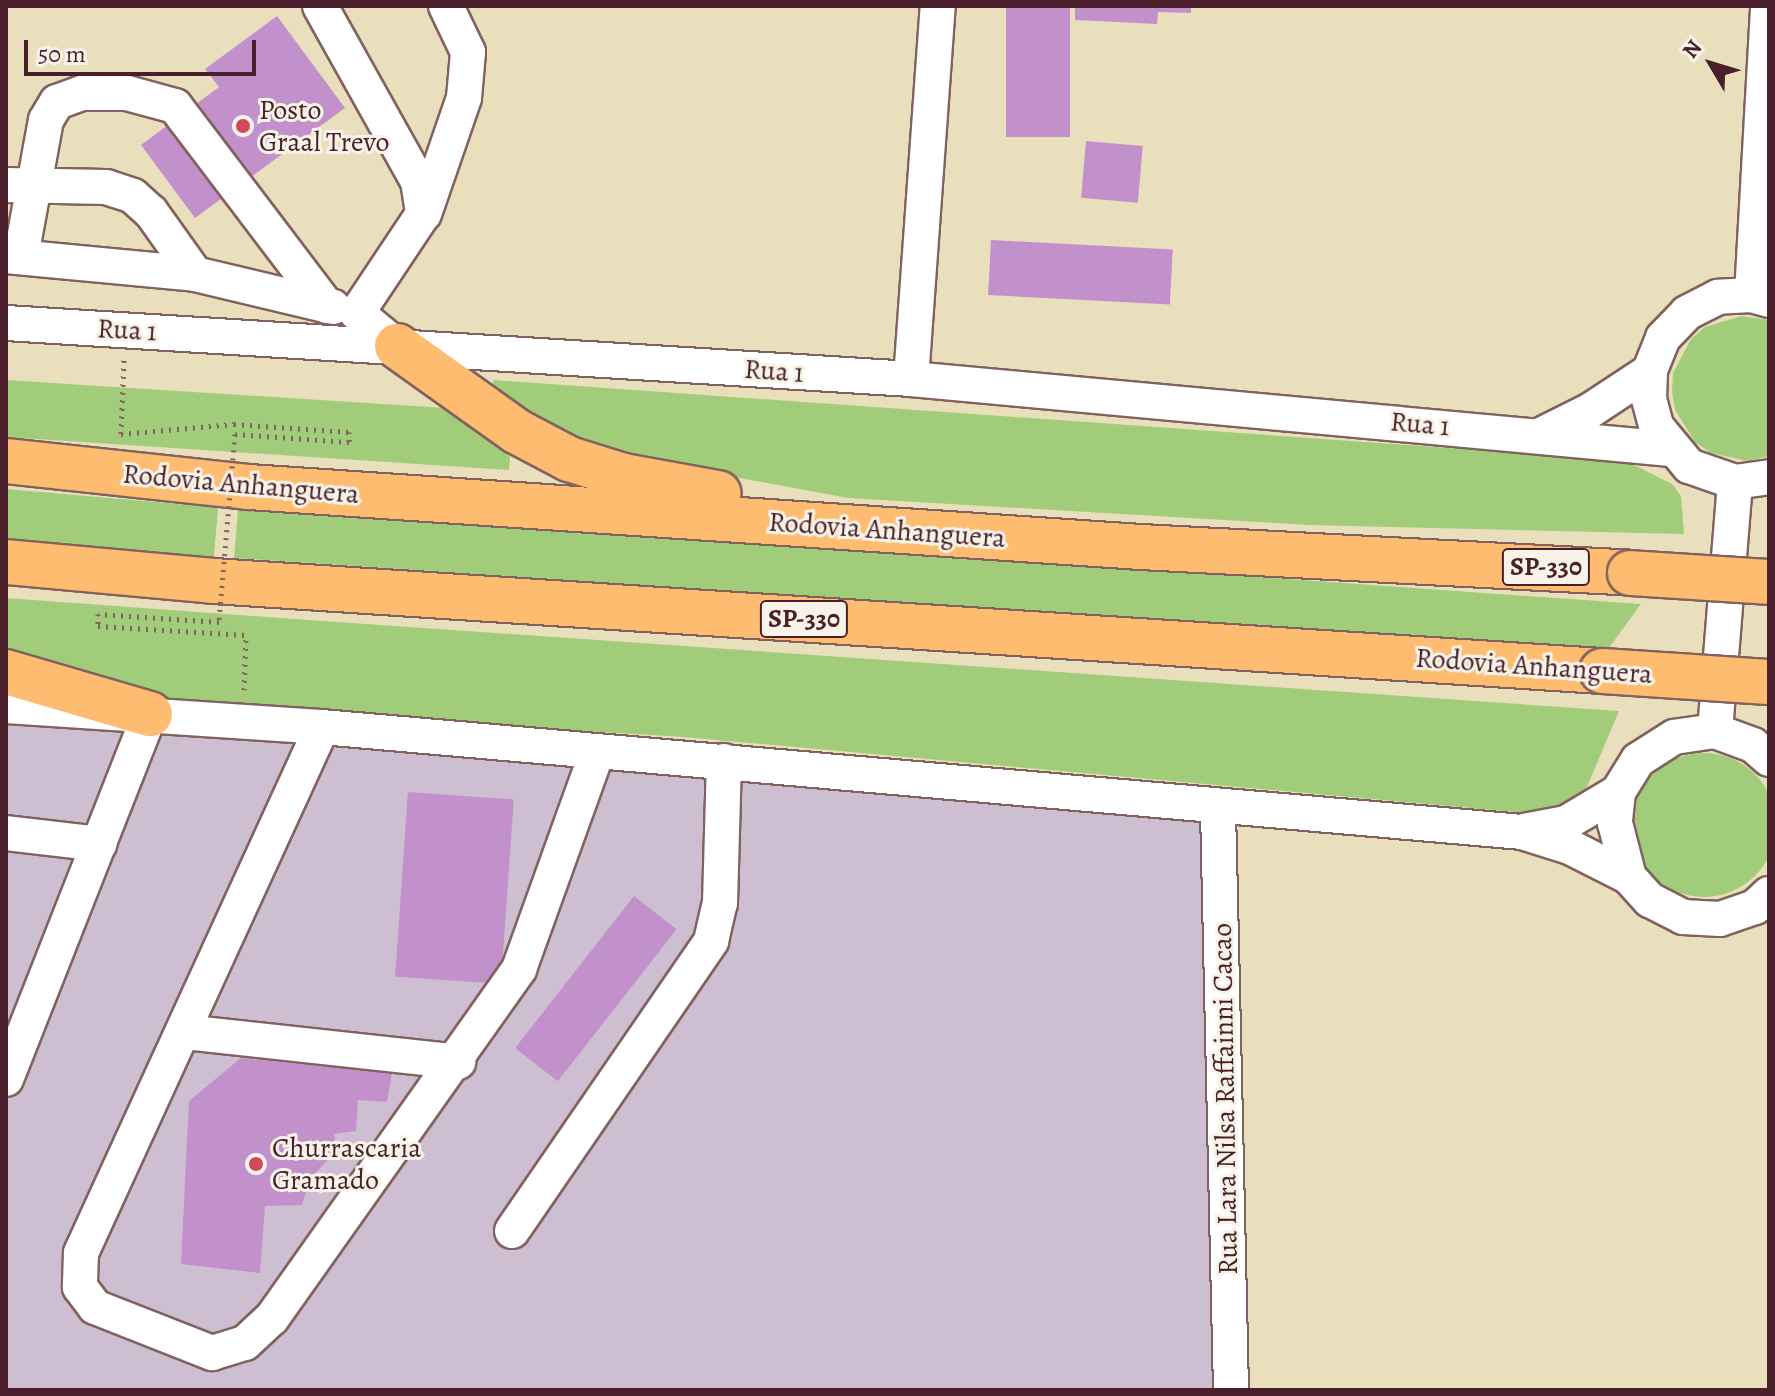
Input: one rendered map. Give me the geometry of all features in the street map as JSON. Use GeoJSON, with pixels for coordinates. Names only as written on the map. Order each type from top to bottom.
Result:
{"type":"FeatureCollection","features":[{"type":"Feature","properties":{"kind":"highway"},"geometry":{"type":"LineString","coordinates":[[397,346],[516,431],[569,459],[624,476],[690,490],[1015,524],[1141,547]]}},
{"type":"Feature","properties":{"kind":"highway","name":"Rodovia Anhanguera"},"geometry":{"type":"LineString","coordinates":[[6,461],[249,487],[1141,547],[1769,582]]}},
{"type":"Feature","properties":{"kind":"highway","name":"Rodovia Anhanguera"},"geometry":{"type":"LineString","coordinates":[[6,562],[213,581],[1769,682]]}},
{"type":"Feature","properties":{"kind":"highway"},"geometry":{"type":"LineString","coordinates":[[6,672],[150,714]]}},
{"type":"Feature","properties":{"kind":"street"},"geometry":{"type":"LineString","coordinates":[[320,6],[418,181],[423,214]]}},
{"type":"Feature","properties":{"kind":"street"},"geometry":{"type":"LineString","coordinates":[[342,309],[423,214],[464,98],[468,52],[446,6]]}},
{"type":"Feature","properties":{"kind":"street"},"geometry":{"type":"LineString","coordinates":[[911,379],[938,6]]}},
{"type":"Feature","properties":{"kind":"street"},"geometry":{"type":"LineString","coordinates":[[1768,6],[1761,298],[1718,297],[1687,313],[1663,338],[1650,371],[1649,399],[1671,449],[1710,477],[1735,482],[1769,477]]}},
{"type":"Feature","properties":{"kind":"street"},"geometry":{"type":"LineString","coordinates":[[342,309],[195,274],[14,256],[19,187],[46,120],[57,102],[82,93],[127,93],[175,106],[342,309],[397,346]]}},
{"type":"Feature","properties":{"kind":"street"},"geometry":{"type":"LineString","coordinates":[[19,187],[106,187],[133,196],[151,212],[195,274]]}},
{"type":"Feature","properties":{"kind":"street","name":"Rua 1"},"geometry":{"type":"LineString","coordinates":[[6,323],[911,379],[1671,449]]}},
{"type":"Feature","properties":{"kind":"street"},"geometry":{"type":"LineString","coordinates":[[1540,435],[1591,410],[1650,371]]}},
{"type":"Feature","properties":{"kind":"street"},"geometry":{"type":"LineString","coordinates":[[1715,731],[1735,482]]}},
{"type":"Feature","properties":{"kind":"street"},"geometry":{"type":"LineString","coordinates":[[6,706],[322,727],[724,761],[1218,809],[1522,832],[1570,847],[1629,877],[1650,900],[1683,917],[1720,919],[1755,907],[1769,894]]}},
{"type":"Feature","properties":{"kind":"street"},"geometry":{"type":"LineString","coordinates":[[6,1079],[150,714]]}},
{"type":"Feature","properties":{"kind":"street"},"geometry":{"type":"LineString","coordinates":[[322,727],[81,1253],[80,1287],[95,1307],[212,1353],[245,1343],[272,1318],[458,1062],[519,969],[597,752]]}},
{"type":"Feature","properties":{"kind":"street"},"geometry":{"type":"LineString","coordinates":[[1522,832],[1566,823],[1618,792],[1638,760],[1674,737],[1715,731],[1753,745],[1769,759]]}},
{"type":"Feature","properties":{"kind":"street"},"geometry":{"type":"LineString","coordinates":[[512,1231],[711,941],[720,903],[724,761]]}},
{"type":"Feature","properties":{"kind":"street"},"geometry":{"type":"LineString","coordinates":[[1618,792],[1618,849],[1629,877]]}},
{"type":"Feature","properties":{"kind":"street","name":"Rua Lara Nilsa Raffainni Cacao"},"geometry":{"type":"LineString","coordinates":[[1218,809],[1231,1390]]}},
{"type":"Feature","properties":{"kind":"street"},"geometry":{"type":"LineString","coordinates":[[6,833],[99,844]]}},
{"type":"Feature","properties":{"kind":"street"},"geometry":{"type":"LineString","coordinates":[[184,1032],[458,1062]]}},
{"type":"Feature","properties":{"kind":"path"},"geometry":{"type":"LineString","coordinates":[[125,330],[121,434],[234,424],[349,432],[349,442],[235,434],[219,622],[98,614],[98,626],[246,635],[243,722]]}},
{"type":"Feature","properties":{"kind":"shaded area"},"geometry":{"type":"Polygon","coordinates":[[[6,718],[1218,809],[1250,1390],[6,1390],[6,718]]]}},
{"type":"Feature","properties":{"kind":"green space"},"geometry":{"type":"Polygon","coordinates":[[[1741,316],[1769,320],[1769,456],[1747,461],[1711,453],[1695,442],[1675,410],[1672,392],[1673,373],[1691,339],[1705,327],[1741,316]]]}},
{"type":"Feature","properties":{"kind":"green space"},"geometry":{"type":"Polygon","coordinates":[[[6,380],[445,408],[492,438],[510,457],[509,470],[6,437],[6,380]]]}},
{"type":"Feature","properties":{"kind":"green space"},"geometry":{"type":"Polygon","coordinates":[[[494,380],[1605,459],[1632,464],[1672,484],[1681,496],[1684,534],[1309,525],[848,498],[606,453],[561,438],[491,391],[494,380]]]}},
{"type":"Feature","properties":{"kind":"green space"},"geometry":{"type":"Polygon","coordinates":[[[6,489],[218,508],[214,560],[6,542],[6,489]]]}},
{"type":"Feature","properties":{"kind":"green space"},"geometry":{"type":"Polygon","coordinates":[[[238,510],[306,515],[310,510],[1641,604],[1608,649],[234,558],[238,510]]]}},
{"type":"Feature","properties":{"kind":"green space"},"geometry":{"type":"Polygon","coordinates":[[[6,598],[1619,711],[1584,794],[1549,815],[683,737],[198,707],[6,651],[6,598]]]}},
{"type":"Feature","properties":{"kind":"green space"},"geometry":{"type":"Polygon","coordinates":[[[1704,753],[1732,759],[1755,774],[1770,797],[1776,825],[1770,853],[1755,876],[1732,891],[1704,897],[1676,891],[1653,876],[1638,853],[1632,825],[1638,797],[1653,774],[1676,759],[1704,753]]]}},
{"type":"Feature","properties":{"kind":"building"},"geometry":{"type":"Polygon","coordinates":[[[1006,6],[1070,6],[1070,137],[1006,137],[1006,6]]]}},
{"type":"Feature","properties":{"kind":"building"},"geometry":{"type":"Polygon","coordinates":[[[1075,6],[1191,6],[1191,13],[1158,12],[1157,24],[1075,20],[1075,6]]]}},
{"type":"Feature","properties":{"kind":"building","name":"Posto Graal Trevo"},"geometry":{"type":"Polygon","coordinates":[[[277,16],[345,108],[195,218],[141,145],[219,87],[205,69],[277,16]]]}},
{"type":"Feature","properties":{"kind":"building"},"geometry":{"type":"Polygon","coordinates":[[[1086,141],[1143,146],[1138,203],[1081,198],[1086,141]]]}},
{"type":"Feature","properties":{"kind":"building"},"geometry":{"type":"Polygon","coordinates":[[[991,240],[1173,250],[1170,304],[988,295],[991,240]]]}},
{"type":"Feature","properties":{"kind":"building"},"geometry":{"type":"Polygon","coordinates":[[[408,792],[514,799],[501,984],[395,977],[408,792]]]}},
{"type":"Feature","properties":{"kind":"building"},"geometry":{"type":"Polygon","coordinates":[[[634,896],[677,929],[558,1081],[515,1048],[634,896]]]}},
{"type":"Feature","properties":{"kind":"building","name":"Churrascaria Gramado"},"geometry":{"type":"Polygon","coordinates":[[[241,1058],[392,1073],[387,1102],[358,1100],[356,1131],[334,1134],[337,1150],[310,1179],[302,1205],[265,1206],[260,1273],[181,1264],[189,1101],[241,1058]]]}},
{"type":"Feature","properties":{"kind":"place","name":"Posto Graal Trevo"},"geometry":{"type":"Point","coordinates":[243,126]}},
{"type":"Feature","properties":{"kind":"place","name":"Churrascaria Gramado"},"geometry":{"type":"Point","coordinates":[256,1164]}}]}
